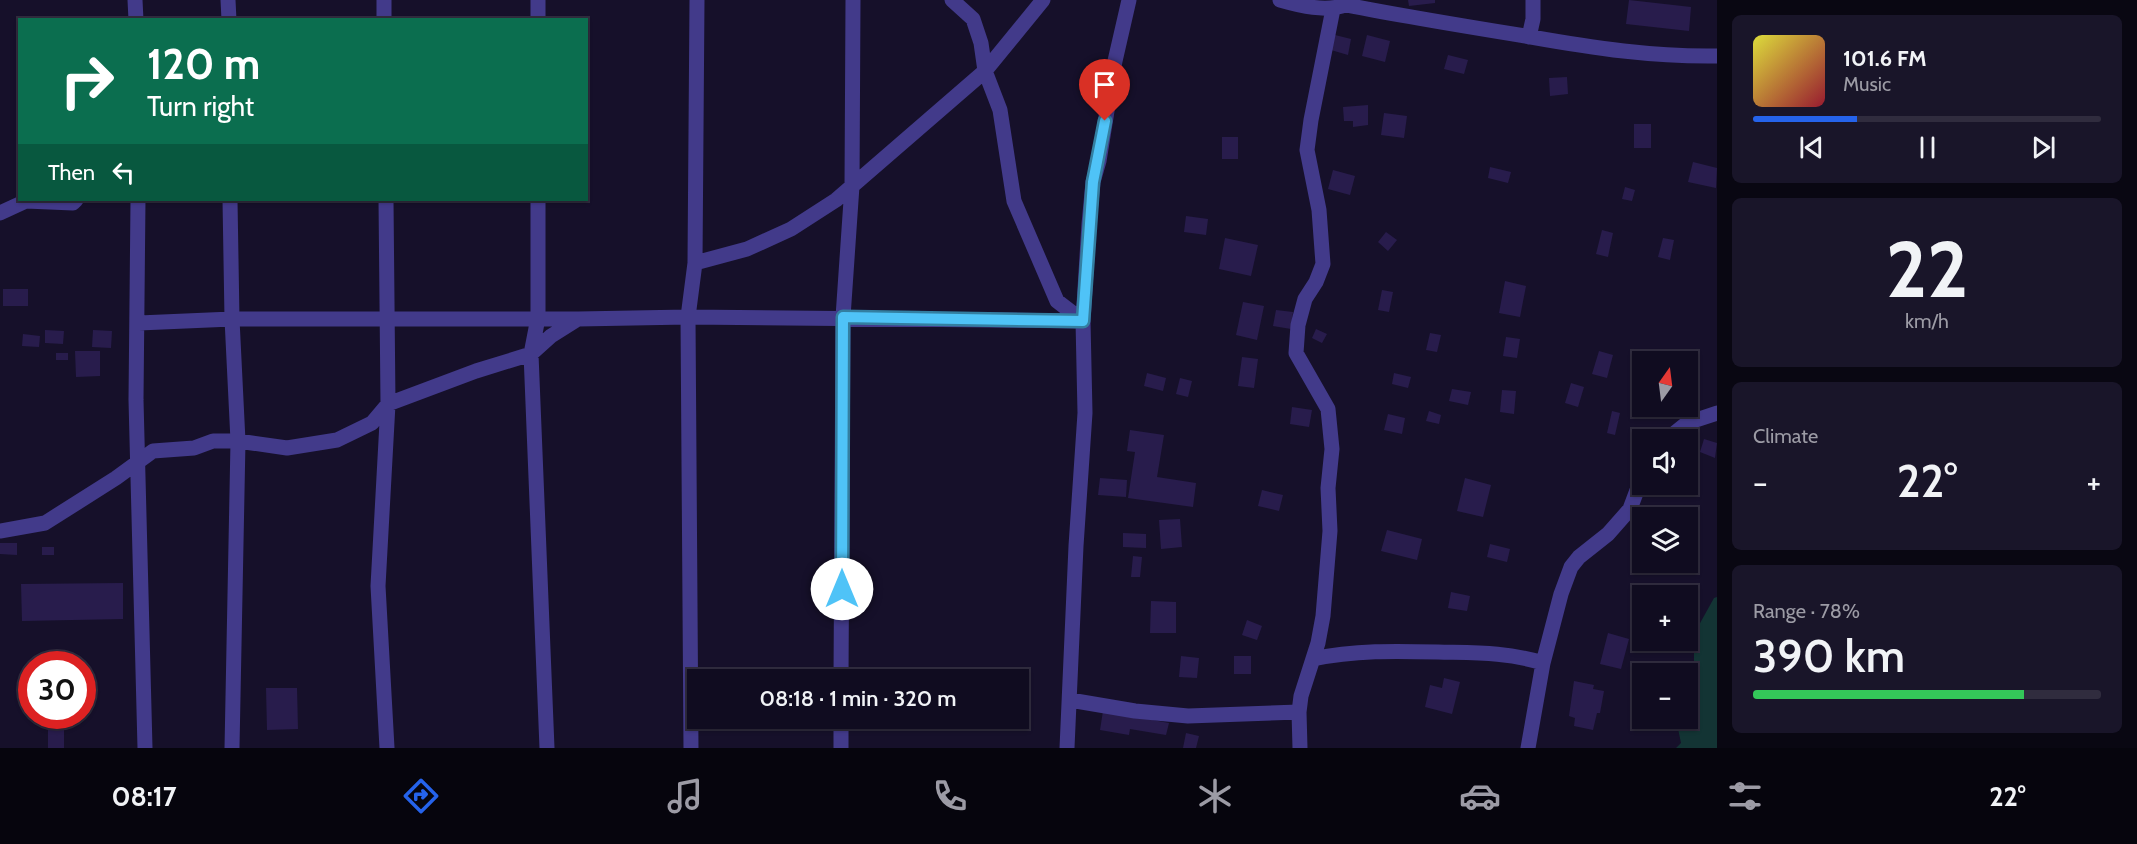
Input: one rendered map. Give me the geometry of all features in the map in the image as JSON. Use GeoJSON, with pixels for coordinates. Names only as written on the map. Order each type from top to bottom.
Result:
{"type":"FeatureCollection","features":[{"type":"Feature","properties":{"kind":"street"},"geometry":{"type":"LineString","coordinates":[[135,0],[136,18]]}},
{"type":"Feature","properties":{"kind":"street"},"geometry":{"type":"LineString","coordinates":[[228,0],[229,18]]}},
{"type":"Feature","properties":{"kind":"street"},"geometry":{"type":"LineString","coordinates":[[384,0],[384,18]]}},
{"type":"Feature","properties":{"kind":"street"},"geometry":{"type":"LineString","coordinates":[[537,0],[538,18]]}},
{"type":"Feature","properties":{"kind":"street"},"geometry":{"type":"LineString","coordinates":[[690,748],[688,316],[695,263],[697,0]]}},
{"type":"Feature","properties":{"kind":"street"},"geometry":{"type":"LineString","coordinates":[[841,669],[843,317],[852,186],[853,0]]}},
{"type":"Feature","properties":{"kind":"street"},"geometry":{"type":"LineString","coordinates":[[952,0],[973,20]]}},
{"type":"Feature","properties":{"kind":"street"},"geometry":{"type":"LineString","coordinates":[[967,0],[981,43],[985,71],[1000,110],[1014,201],[1058,301],[1083,321]]}},
{"type":"Feature","properties":{"kind":"street"},"geometry":{"type":"LineString","coordinates":[[695,263],[747,249],[791,228],[836,200],[985,71],[1043,0]]}},
{"type":"Feature","properties":{"kind":"street"},"geometry":{"type":"LineString","coordinates":[[1067,748],[1076,546],[1085,413],[1083,321],[1093,182],[1099,161],[1114,61],[1129,0]]}},
{"type":"Feature","properties":{"kind":"street"},"geometry":{"type":"LineString","coordinates":[[1280,0],[1294,4],[1342,5],[1602,50],[1679,57],[1717,56]]}},
{"type":"Feature","properties":{"kind":"street"},"geometry":{"type":"LineString","coordinates":[[1529,37],[1533,19],[1533,0]]}},
{"type":"Feature","properties":{"kind":"street"},"geometry":{"type":"LineString","coordinates":[[1300,748],[1301,696],[1323,616],[1330,531],[1328,488],[1332,449],[1328,409],[1296,353],[1298,325],[1305,299],[1316,282],[1323,264],[1319,210],[1307,150],[1312,111],[1342,5]]}},
{"type":"Feature","properties":{"kind":"street"},"geometry":{"type":"LineString","coordinates":[[0,213],[26,201],[73,203],[75,201]]}},
{"type":"Feature","properties":{"kind":"street"},"geometry":{"type":"LineString","coordinates":[[138,201],[136,400],[145,748]]}},
{"type":"Feature","properties":{"kind":"street"},"geometry":{"type":"LineString","coordinates":[[231,201],[232,319],[237,441],[232,748]]}},
{"type":"Feature","properties":{"kind":"street"},"geometry":{"type":"LineString","coordinates":[[386,201],[388,404],[378,586],[387,748]]}},
{"type":"Feature","properties":{"kind":"street"},"geometry":{"type":"LineString","coordinates":[[538,201],[538,318],[531,354],[547,748]]}},
{"type":"Feature","properties":{"kind":"street"},"geometry":{"type":"LineString","coordinates":[[138,323],[232,319],[578,319],[688,316],[1083,321]]}},
{"type":"Feature","properties":{"kind":"street"},"geometry":{"type":"LineString","coordinates":[[0,531],[45,523],[153,451],[194,448],[213,441],[237,441],[287,448],[337,440],[372,423],[388,404],[531,354],[551,336],[578,319]]}},
{"type":"Feature","properties":{"kind":"street"},"geometry":{"type":"LineString","coordinates":[[1680,429],[1687,423],[1717,413]]}},
{"type":"Feature","properties":{"kind":"street"},"geometry":{"type":"LineString","coordinates":[[1528,748],[1543,663],[1561,594],[1571,567],[1579,557],[1608,534],[1630,509],[1635,495]]}},
{"type":"Feature","properties":{"kind":"street"},"geometry":{"type":"LineString","coordinates":[[1313,659],[1390,651],[1493,652],[1543,663]]}},
{"type":"Feature","properties":{"kind":"street"},"geometry":{"type":"LineString","coordinates":[[1070,700],[1188,716],[1299,712]]}},
{"type":"Feature","properties":{"kind":"street"},"geometry":{"type":"LineString","coordinates":[[841,729],[841,748]]}},
{"type":"Feature","properties":{"kind":"green space"},"geometry":{"type":"Polygon","coordinates":[[[1717,597],[1717,748],[1676,748],[1681,743],[1678,729],[1698,729],[1698,663],[1694,663],[1694,651],[1698,651],[1698,627],[1714,598],[1717,597]]]}},
{"type":"Feature","properties":{"kind":"building"},"geometry":{"type":"Polygon","coordinates":[[[1408,0],[1435,0],[1435,3],[1409,6],[1408,0]]]}},
{"type":"Feature","properties":{"kind":"building"},"geometry":{"type":"Polygon","coordinates":[[[1629,0],[1691,7],[1689,31],[1626,24],[1629,0]]]}},
{"type":"Feature","properties":{"kind":"building"},"geometry":{"type":"Polygon","coordinates":[[[1335,35],[1351,39],[1348,55],[1331,50],[1335,35]]]}},
{"type":"Feature","properties":{"kind":"building"},"geometry":{"type":"Polygon","coordinates":[[[1367,35],[1390,41],[1385,62],[1362,56],[1367,35]]]}},
{"type":"Feature","properties":{"kind":"building"},"geometry":{"type":"Polygon","coordinates":[[[1448,55],[1468,60],[1464,74],[1444,69],[1448,55]]]}},
{"type":"Feature","properties":{"kind":"building"},"geometry":{"type":"Polygon","coordinates":[[[1567,77],[1568,94],[1550,96],[1549,78],[1567,77]]]}},
{"type":"Feature","properties":{"kind":"building"},"geometry":{"type":"Polygon","coordinates":[[[1368,105],[1368,125],[1353,127],[1353,121],[1344,121],[1343,107],[1368,105]]]}},
{"type":"Feature","properties":{"kind":"building"},"geometry":{"type":"Polygon","coordinates":[[[1384,113],[1407,116],[1404,138],[1381,135],[1384,113]]]}},
{"type":"Feature","properties":{"kind":"building"},"geometry":{"type":"Polygon","coordinates":[[[1634,124],[1651,124],[1651,148],[1634,148],[1634,124]]]}},
{"type":"Feature","properties":{"kind":"building"},"geometry":{"type":"Polygon","coordinates":[[[1222,137],[1238,137],[1238,159],[1222,159],[1222,137]]]}},
{"type":"Feature","properties":{"kind":"building"},"geometry":{"type":"Polygon","coordinates":[[[1693,162],[1717,168],[1716,188],[1688,182],[1693,162]]]}},
{"type":"Feature","properties":{"kind":"building"},"geometry":{"type":"Polygon","coordinates":[[[1490,167],[1511,172],[1508,183],[1488,178],[1490,167]]]}},
{"type":"Feature","properties":{"kind":"building"},"geometry":{"type":"Polygon","coordinates":[[[1333,170],[1355,176],[1350,195],[1328,189],[1333,170]]]}},
{"type":"Feature","properties":{"kind":"building"},"geometry":{"type":"Polygon","coordinates":[[[1625,187],[1635,190],[1632,201],[1622,199],[1625,187]]]}},
{"type":"Feature","properties":{"kind":"building"},"geometry":{"type":"Polygon","coordinates":[[[1186,216],[1208,219],[1206,235],[1184,232],[1186,216]]]}},
{"type":"Feature","properties":{"kind":"building"},"geometry":{"type":"Polygon","coordinates":[[[1602,230],[1613,233],[1608,257],[1596,254],[1602,230]]]}},
{"type":"Feature","properties":{"kind":"building"},"geometry":{"type":"Polygon","coordinates":[[[1386,232],[1397,240],[1388,251],[1378,242],[1386,232]]]}},
{"type":"Feature","properties":{"kind":"building"},"geometry":{"type":"Polygon","coordinates":[[[1225,238],[1258,245],[1251,276],[1219,269],[1225,238]]]}},
{"type":"Feature","properties":{"kind":"building"},"geometry":{"type":"Polygon","coordinates":[[[1663,238],[1674,240],[1670,260],[1658,257],[1663,238]]]}},
{"type":"Feature","properties":{"kind":"building"},"geometry":{"type":"Polygon","coordinates":[[[1505,281],[1526,286],[1520,317],[1499,313],[1505,281]]]}},
{"type":"Feature","properties":{"kind":"building"},"geometry":{"type":"Polygon","coordinates":[[[3,289],[28,289],[28,306],[3,306],[3,289]]]}},
{"type":"Feature","properties":{"kind":"building"},"geometry":{"type":"Polygon","coordinates":[[[1382,290],[1393,292],[1389,312],[1378,310],[1382,290]]]}},
{"type":"Feature","properties":{"kind":"building"},"geometry":{"type":"Polygon","coordinates":[[[1243,302],[1264,306],[1257,340],[1236,335],[1243,302]]]}},
{"type":"Feature","properties":{"kind":"building"},"geometry":{"type":"Polygon","coordinates":[[[1276,310],[1293,312],[1291,329],[1273,326],[1276,310]]]}},
{"type":"Feature","properties":{"kind":"building"},"geometry":{"type":"Polygon","coordinates":[[[1316,329],[1327,334],[1322,343],[1312,338],[1316,329]]]}},
{"type":"Feature","properties":{"kind":"building"},"geometry":{"type":"Polygon","coordinates":[[[45,330],[64,331],[63,344],[45,343],[45,330]]]}},
{"type":"Feature","properties":{"kind":"building"},"geometry":{"type":"Polygon","coordinates":[[[93,330],[112,331],[111,348],[92,347],[93,330]]]}},
{"type":"Feature","properties":{"kind":"building"},"geometry":{"type":"Polygon","coordinates":[[[1430,333],[1441,335],[1437,352],[1426,350],[1430,333]]]}},
{"type":"Feature","properties":{"kind":"building"},"geometry":{"type":"Polygon","coordinates":[[[23,334],[40,336],[39,347],[22,346],[23,334]]]}},
{"type":"Feature","properties":{"kind":"building"},"geometry":{"type":"Polygon","coordinates":[[[1506,337],[1520,339],[1517,358],[1503,356],[1506,337]]]}},
{"type":"Feature","properties":{"kind":"building"},"geometry":{"type":"Polygon","coordinates":[[[75,351],[100,351],[100,376],[76,377],[75,351]]]}},
{"type":"Feature","properties":{"kind":"building"},"geometry":{"type":"Polygon","coordinates":[[[1599,351],[1613,355],[1607,378],[1592,374],[1599,351]]]}},
{"type":"Feature","properties":{"kind":"building"},"geometry":{"type":"Polygon","coordinates":[[[56,353],[68,353],[68,360],[56,360],[56,353]]]}},
{"type":"Feature","properties":{"kind":"building"},"geometry":{"type":"Polygon","coordinates":[[[1242,357],[1258,359],[1254,388],[1238,386],[1242,357]]]}},
{"type":"Feature","properties":{"kind":"building"},"geometry":{"type":"Polygon","coordinates":[[[1147,373],[1166,378],[1163,391],[1144,386],[1147,373]]]}},
{"type":"Feature","properties":{"kind":"building"},"geometry":{"type":"Polygon","coordinates":[[[1394,373],[1411,377],[1408,388],[1392,384],[1394,373]]]}},
{"type":"Feature","properties":{"kind":"building"},"geometry":{"type":"Polygon","coordinates":[[[1180,378],[1192,381],[1188,397],[1176,394],[1180,378]]]}},
{"type":"Feature","properties":{"kind":"building"},"geometry":{"type":"Polygon","coordinates":[[[1571,383],[1584,387],[1578,407],[1565,403],[1571,383]]]}},
{"type":"Feature","properties":{"kind":"building"},"geometry":{"type":"Polygon","coordinates":[[[1452,389],[1471,392],[1468,405],[1449,401],[1452,389]]]}},
{"type":"Feature","properties":{"kind":"building"},"geometry":{"type":"Polygon","coordinates":[[[1502,390],[1516,391],[1514,414],[1500,412],[1502,390]]]}},
{"type":"Feature","properties":{"kind":"building"},"geometry":{"type":"Polygon","coordinates":[[[1292,407],[1312,410],[1309,427],[1290,424],[1292,407]]]}},
{"type":"Feature","properties":{"kind":"building"},"geometry":{"type":"Polygon","coordinates":[[[1429,411],[1441,415],[1439,424],[1426,421],[1429,411]]]}},
{"type":"Feature","properties":{"kind":"building"},"geometry":{"type":"Polygon","coordinates":[[[1612,411],[1620,413],[1615,435],[1607,433],[1612,411]]]}},
{"type":"Feature","properties":{"kind":"building"},"geometry":{"type":"Polygon","coordinates":[[[1388,414],[1405,418],[1402,434],[1384,430],[1388,414]]]}},
{"type":"Feature","properties":{"kind":"building"},"geometry":{"type":"Polygon","coordinates":[[[1130,430],[1164,435],[1157,477],[1196,483],[1193,507],[1128,498],[1135,452],[1127,451],[1130,430]]]}},
{"type":"Feature","properties":{"kind":"building"},"geometry":{"type":"Polygon","coordinates":[[[1704,439],[1717,443],[1715,458],[1700,452],[1704,439]]]}},
{"type":"Feature","properties":{"kind":"building"},"geometry":{"type":"Polygon","coordinates":[[[1100,478],[1127,480],[1126,497],[1098,495],[1100,478]]]}},
{"type":"Feature","properties":{"kind":"building"},"geometry":{"type":"Polygon","coordinates":[[[1465,478],[1491,485],[1483,517],[1457,511],[1465,478]]]}},
{"type":"Feature","properties":{"kind":"building"},"geometry":{"type":"Polygon","coordinates":[[[1262,490],[1283,495],[1279,511],[1258,506],[1262,490]]]}},
{"type":"Feature","properties":{"kind":"building"},"geometry":{"type":"Polygon","coordinates":[[[1180,519],[1182,547],[1161,549],[1159,520],[1180,519]]]}},
{"type":"Feature","properties":{"kind":"building"},"geometry":{"type":"Polygon","coordinates":[[[1387,530],[1422,539],[1417,560],[1381,551],[1387,530]]]}},
{"type":"Feature","properties":{"kind":"building"},"geometry":{"type":"Polygon","coordinates":[[[1123,533],[1146,534],[1146,548],[1123,547],[1123,533]]]}},
{"type":"Feature","properties":{"kind":"building"},"geometry":{"type":"Polygon","coordinates":[[[0,543],[17,543],[17,555],[0,554],[0,543]]]}},
{"type":"Feature","properties":{"kind":"building"},"geometry":{"type":"Polygon","coordinates":[[[1490,544],[1510,549],[1507,562],[1487,557],[1490,544]]]}},
{"type":"Feature","properties":{"kind":"building"},"geometry":{"type":"Polygon","coordinates":[[[42,547],[54,547],[54,555],[42,555],[42,547]]]}},
{"type":"Feature","properties":{"kind":"building"},"geometry":{"type":"Polygon","coordinates":[[[1133,556],[1142,557],[1140,577],[1131,577],[1133,556]]]}},
{"type":"Feature","properties":{"kind":"building"},"geometry":{"type":"Polygon","coordinates":[[[123,583],[123,619],[22,621],[21,584],[123,583]]]}},
{"type":"Feature","properties":{"kind":"building"},"geometry":{"type":"Polygon","coordinates":[[[1451,592],[1470,596],[1467,611],[1448,608],[1451,592]]]}},
{"type":"Feature","properties":{"kind":"building"},"geometry":{"type":"Polygon","coordinates":[[[1151,601],[1176,602],[1176,633],[1150,633],[1151,601]]]}},
{"type":"Feature","properties":{"kind":"building"},"geometry":{"type":"Polygon","coordinates":[[[1247,620],[1262,626],[1257,640],[1242,635],[1247,620]]]}},
{"type":"Feature","properties":{"kind":"building"},"geometry":{"type":"Polygon","coordinates":[[[1608,633],[1629,639],[1621,669],[1600,664],[1608,633]]]}},
{"type":"Feature","properties":{"kind":"building"},"geometry":{"type":"Polygon","coordinates":[[[1181,656],[1199,658],[1197,678],[1179,677],[1181,656]]]}},
{"type":"Feature","properties":{"kind":"building"},"geometry":{"type":"Polygon","coordinates":[[[1234,656],[1251,656],[1251,674],[1234,674],[1234,656]]]}},
{"type":"Feature","properties":{"kind":"building"},"geometry":{"type":"Polygon","coordinates":[[[1444,678],[1460,682],[1452,714],[1425,707],[1430,685],[1442,688],[1444,678]]]}},
{"type":"Feature","properties":{"kind":"building"},"geometry":{"type":"Polygon","coordinates":[[[1574,681],[1594,685],[1593,689],[1604,691],[1600,713],[1597,713],[1593,730],[1574,726],[1575,718],[1569,716],[1574,681]]]}},
{"type":"Feature","properties":{"kind":"building"},"geometry":{"type":"Polygon","coordinates":[[[266,688],[297,688],[298,729],[267,730],[266,688]]]}},
{"type":"Feature","properties":{"kind":"building"},"geometry":{"type":"Polygon","coordinates":[[[1103,711],[1169,723],[1166,735],[1130,729],[1129,735],[1100,730],[1103,711]]]}},
{"type":"Feature","properties":{"kind":"building"},"geometry":{"type":"Polygon","coordinates":[[[48,730],[64,730],[64,748],[48,748],[48,730]]]}},
{"type":"Feature","properties":{"kind":"building"},"geometry":{"type":"Polygon","coordinates":[[[1186,733],[1199,736],[1196,748],[1183,748],[1186,733]]]}},
{"type":"Feature","properties":{"kind":"route"},"geometry":{"type":"LineString","coordinates":[[842,589],[843,317],[1083,321],[1093,182],[1099,161],[1105,121]]}}]}
